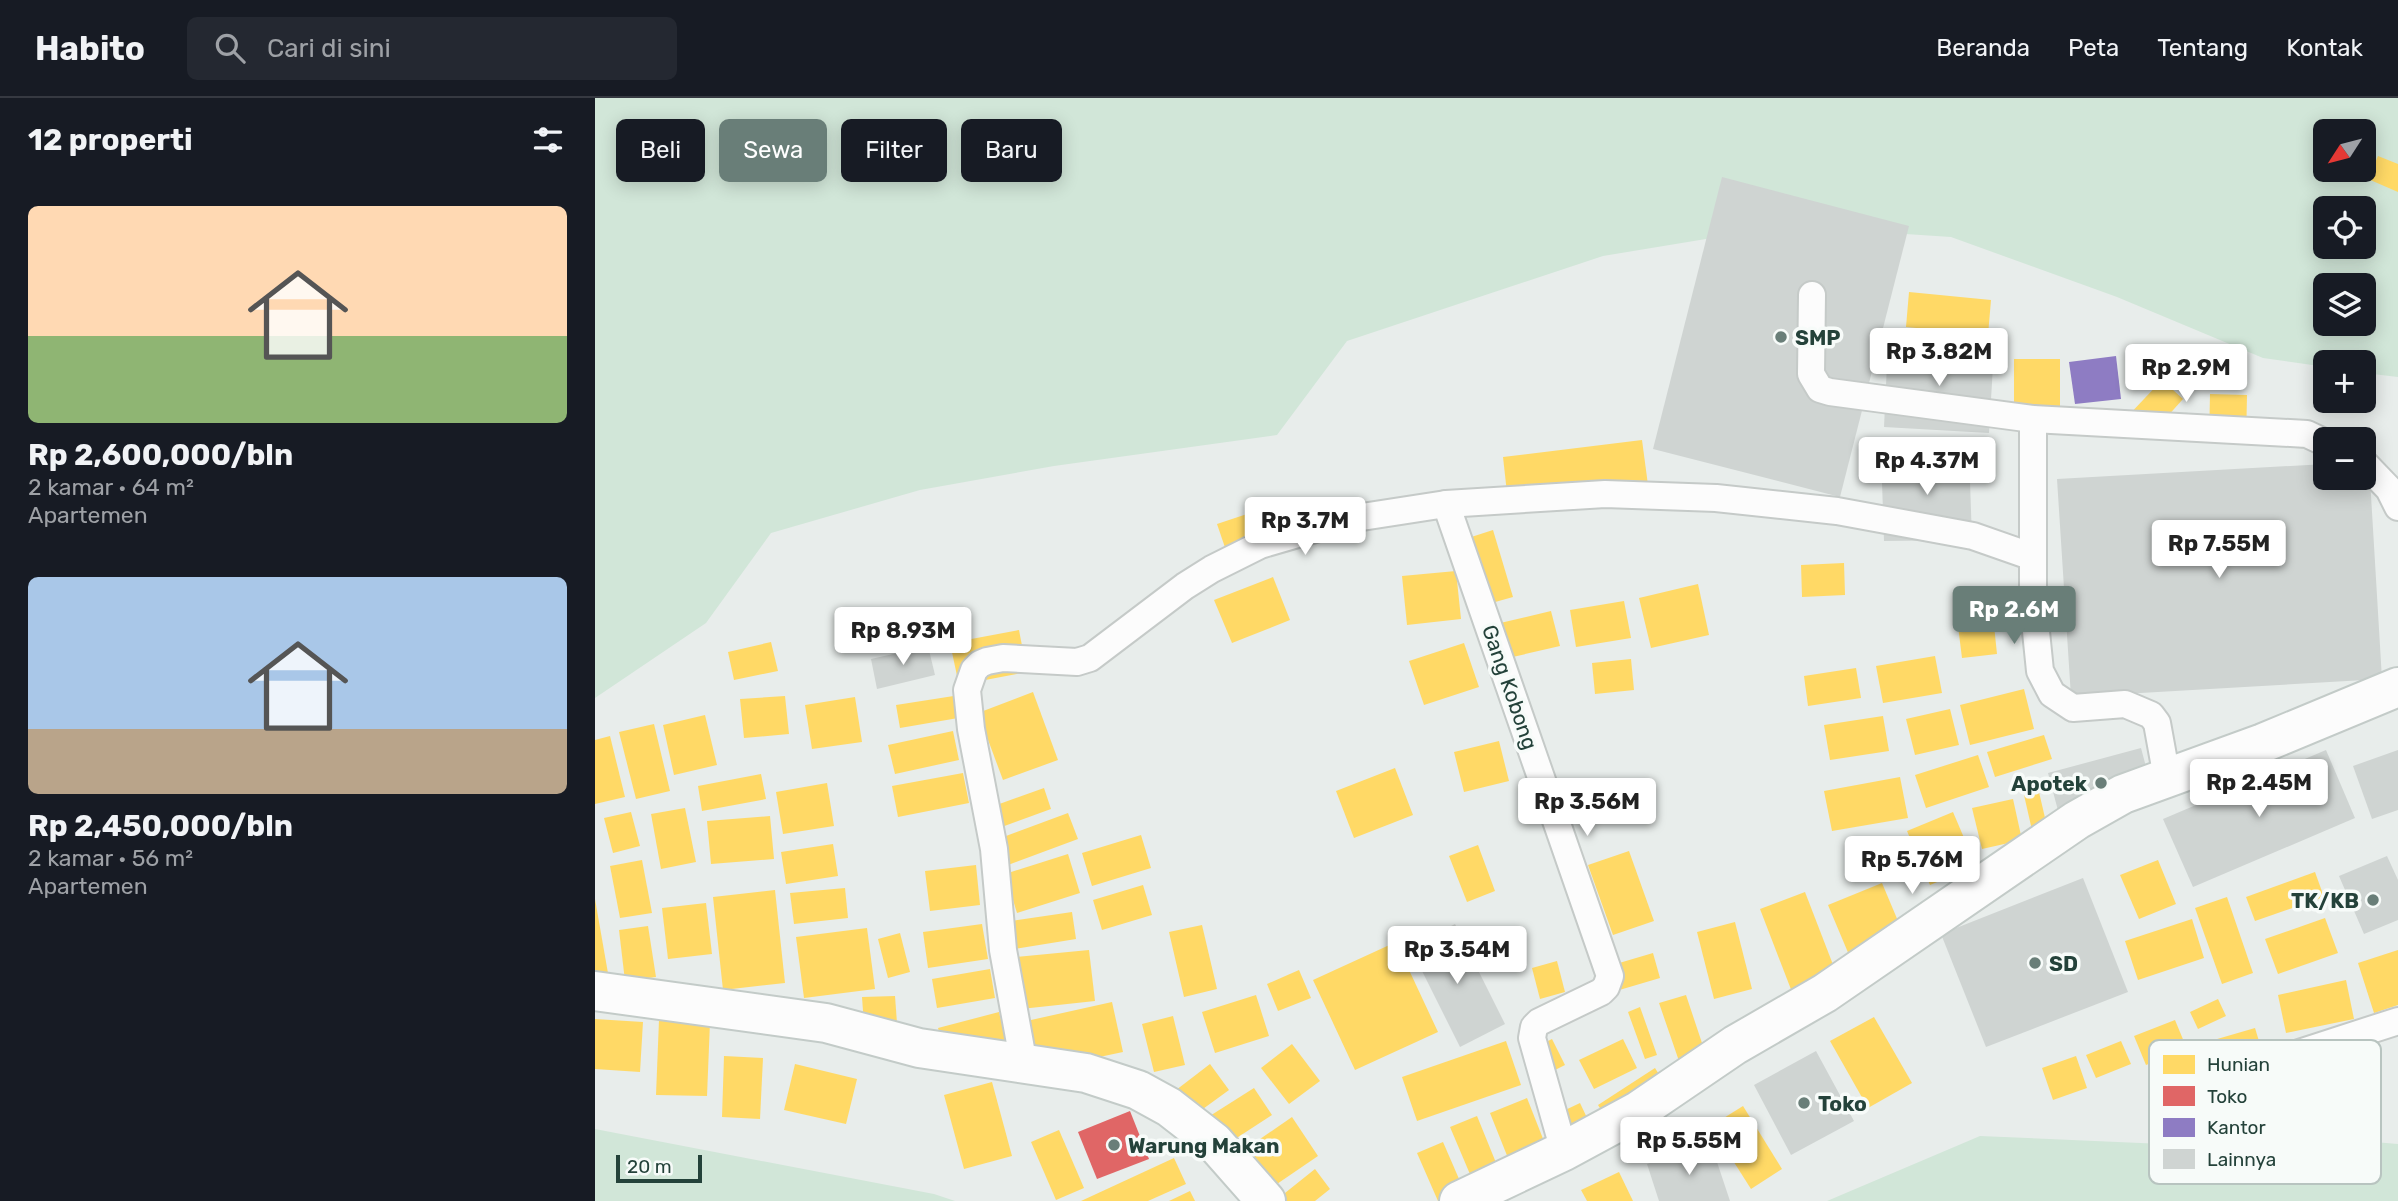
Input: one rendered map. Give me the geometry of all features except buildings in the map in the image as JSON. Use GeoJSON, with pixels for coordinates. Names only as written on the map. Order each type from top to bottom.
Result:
{"type":"FeatureCollection","features":[{"type":"Feature","properties":{"kind":"street"},"geometry":{"type":"LineString","coordinates":[[1812,295],[1809,366],[1815,383],[1820,389],[1830,392],[2032,419],[2307,434],[2313,437]]}},
{"type":"Feature","properties":{"kind":"street"},"geometry":{"type":"LineString","coordinates":[[2032,419],[2033,601],[2040,671],[2052,694],[2073,708],[2125,704],[2151,715],[2157,723],[2167,778]]}},
{"type":"Feature","properties":{"kind":"street"},"geometry":{"type":"LineString","coordinates":[[2376,475],[2389,489],[2398,507]]}},
{"type":"Feature","properties":{"kind":"street"},"geometry":{"type":"LineString","coordinates":[[1024,1065],[1003,950],[994,849],[971,729],[967,690],[974,670],[980,664],[1003,658],[1077,662],[1090,658],[1185,586],[1260,545],[1349,519],[1446,505],[1605,494],[1716,498],[1837,511],[1973,536],[2033,558]]}},
{"type":"Feature","properties":{"kind":"street","name":"Gang Kobong"},"geometry":{"type":"LineString","coordinates":[[1446,505],[1610,976],[1606,988],[1601,992],[1539,1022],[1534,1027],[1532,1038],[1564,1151]]}},
{"type":"Feature","properties":{"kind":"street"},"geometry":{"type":"LineString","coordinates":[[1459,1201],[1564,1151],[1638,1111],[1735,1045],[1825,993],[2077,820],[2123,794],[2263,743],[2398,687]]}},
{"type":"Feature","properties":{"kind":"street"},"geometry":{"type":"LineString","coordinates":[[595,991],[826,1023],[919,1048],[1086,1073],[1138,1090],[1169,1107],[1214,1142],[1266,1201]]}},
{"type":"Feature","properties":{"kind":"street"},"geometry":{"type":"LineString","coordinates":[[2339,1040],[2398,1021]]}},
{"type":"Feature","properties":{"kind":"green space"},"geometry":{"type":"Polygon","coordinates":[[[595,98],[2398,98],[2398,377],[2376,374],[2376,350],[2313,350],[2313,365],[2263,358],[2117,297],[1951,237],[1784,226],[1603,256],[1347,341],[1277,435],[1054,466],[920,490],[771,533],[706,623],[595,698],[595,98]]]}},
{"type":"Feature","properties":{"kind":"green space"},"geometry":{"type":"Polygon","coordinates":[[[595,1129],[934,1194],[955,1201],[595,1201],[595,1129]]]}},
{"type":"Feature","properties":{"kind":"green space"},"geometry":{"type":"Polygon","coordinates":[[[1980,1136],[2149,1143],[2149,1184],[2381,1184],[2381,1143],[2398,1144],[2398,1201],[1827,1201],[1980,1136]]]}},
{"type":"Feature","properties":{"kind":"place","name":"SMP"},"geometry":{"type":"Point","coordinates":[1781,337]}},
{"type":"Feature","properties":{"kind":"place","name":"Apotek"},"geometry":{"type":"Point","coordinates":[2101,783]}},
{"type":"Feature","properties":{"kind":"place","name":"TK/KB"},"geometry":{"type":"Point","coordinates":[2373,900]}},
{"type":"Feature","properties":{"kind":"place","name":"SD"},"geometry":{"type":"Point","coordinates":[2035,963]}},
{"type":"Feature","properties":{"kind":"place","name":"Toko"},"geometry":{"type":"Point","coordinates":[1804,1103]}},
{"type":"Feature","properties":{"kind":"place","name":"Warung Makan"},"geometry":{"type":"Point","coordinates":[1114,1145]}}]}
